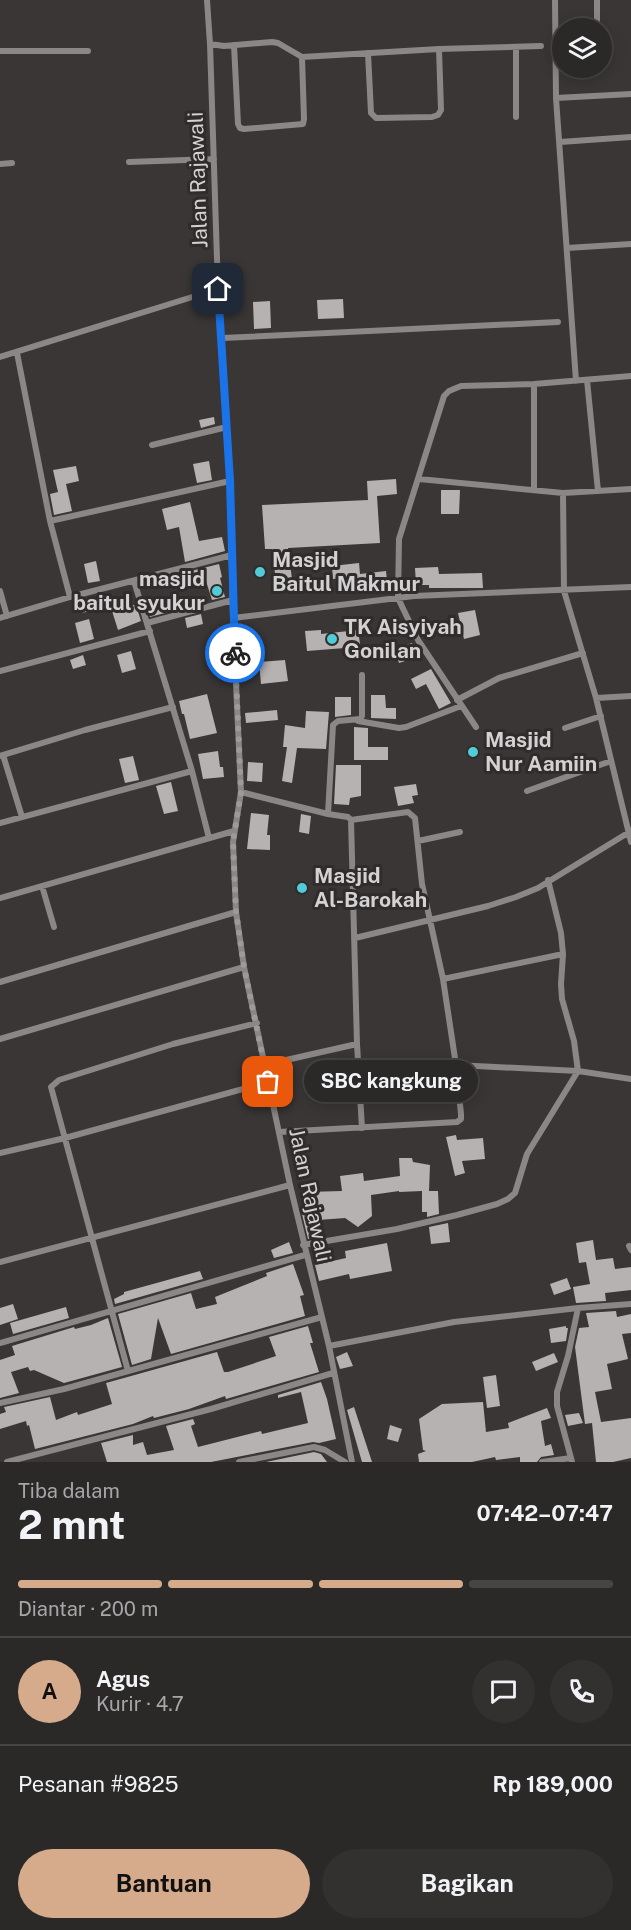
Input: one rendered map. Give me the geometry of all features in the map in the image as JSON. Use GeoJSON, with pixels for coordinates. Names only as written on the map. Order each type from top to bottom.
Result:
{"type":"FeatureCollection","features":[{"type":"Feature","properties":{"kind":"street","name":"Jalan Rajawali"},"geometry":{"type":"LineString","coordinates":[[207,0],[218,289],[230,481],[233,618],[241,792],[234,831],[236,912],[244,967],[264,1065],[305,1255],[329,1346],[352,1462]]}},
{"type":"Feature","properties":{"kind":"street"},"geometry":{"type":"LineString","coordinates":[[555,0],[556,98],[576,381]]}},
{"type":"Feature","properties":{"kind":"street"},"geometry":{"type":"LineString","coordinates":[[597,0],[597,18]]}},
{"type":"Feature","properties":{"kind":"street"},"geometry":{"type":"LineString","coordinates":[[210,44],[278,43],[302,57],[541,46]]}},
{"type":"Feature","properties":{"kind":"street"},"geometry":{"type":"LineString","coordinates":[[234,45],[238,124],[244,129],[303,124],[302,57]]}},
{"type":"Feature","properties":{"kind":"street"},"geometry":{"type":"LineString","coordinates":[[516,47],[516,117]]}},
{"type":"Feature","properties":{"kind":"street"},"geometry":{"type":"LineString","coordinates":[[368,53],[371,113],[376,118],[432,117],[438,115],[441,110],[439,49]]}},
{"type":"Feature","properties":{"kind":"street"},"geometry":{"type":"LineString","coordinates":[[0,51],[88,51]]}},
{"type":"Feature","properties":{"kind":"street"},"geometry":{"type":"LineString","coordinates":[[556,98],[631,94]]}},
{"type":"Feature","properties":{"kind":"street"},"geometry":{"type":"LineString","coordinates":[[560,142],[631,137]]}},
{"type":"Feature","properties":{"kind":"street"},"geometry":{"type":"LineString","coordinates":[[129,162],[214,159]]}},
{"type":"Feature","properties":{"kind":"street"},"geometry":{"type":"LineString","coordinates":[[0,164],[12,163]]}},
{"type":"Feature","properties":{"kind":"street"},"geometry":{"type":"LineString","coordinates":[[567,248],[631,244]]}},
{"type":"Feature","properties":{"kind":"street"},"geometry":{"type":"LineString","coordinates":[[0,357],[218,289]]}},
{"type":"Feature","properties":{"kind":"street"},"geometry":{"type":"LineString","coordinates":[[222,338],[558,321]]}},
{"type":"Feature","properties":{"kind":"street"},"geometry":{"type":"LineString","coordinates":[[17,353],[50,521],[70,597]]}},
{"type":"Feature","properties":{"kind":"street"},"geometry":{"type":"LineString","coordinates":[[476,727],[418,640],[398,598],[399,539],[444,396],[461,386],[534,384],[631,376]]}},
{"type":"Feature","properties":{"kind":"street"},"geometry":{"type":"LineString","coordinates":[[587,380],[598,491]]}},
{"type":"Feature","properties":{"kind":"street"},"geometry":{"type":"LineString","coordinates":[[534,384],[534,490]]}},
{"type":"Feature","properties":{"kind":"street"},"geometry":{"type":"LineString","coordinates":[[152,445],[227,428]]}},
{"type":"Feature","properties":{"kind":"street"},"geometry":{"type":"LineString","coordinates":[[419,479],[563,493],[631,489]]}},
{"type":"Feature","properties":{"kind":"street"},"geometry":{"type":"LineString","coordinates":[[50,521],[230,481]]}},
{"type":"Feature","properties":{"kind":"street"},"geometry":{"type":"LineString","coordinates":[[563,493],[564,591],[601,716],[631,842]]}},
{"type":"Feature","properties":{"kind":"street"},"geometry":{"type":"LineString","coordinates":[[0,591],[3,617],[232,555]]}},
{"type":"Feature","properties":{"kind":"street"},"geometry":{"type":"LineString","coordinates":[[134,580],[192,771],[209,838]]}},
{"type":"Feature","properties":{"kind":"street"},"geometry":{"type":"LineString","coordinates":[[233,618],[398,598],[631,587]]}},
{"type":"Feature","properties":{"kind":"street"},"geometry":{"type":"LineString","coordinates":[[147,623],[233,600]]}},
{"type":"Feature","properties":{"kind":"street"},"geometry":{"type":"LineString","coordinates":[[0,671],[150,632]]}},
{"type":"Feature","properties":{"kind":"street"},"geometry":{"type":"LineString","coordinates":[[328,814],[333,725],[338,722],[357,721],[399,728],[406,727],[459,703],[499,678],[583,653]]}},
{"type":"Feature","properties":{"kind":"street"},"geometry":{"type":"LineString","coordinates":[[357,721],[362,716],[362,675]]}},
{"type":"Feature","properties":{"kind":"street"},"geometry":{"type":"LineString","coordinates":[[596,698],[631,696]]}},
{"type":"Feature","properties":{"kind":"street"},"geometry":{"type":"LineString","coordinates":[[22,817],[2,755],[173,707]]}},
{"type":"Feature","properties":{"kind":"street"},"geometry":{"type":"LineString","coordinates":[[565,728],[601,716]]}},
{"type":"Feature","properties":{"kind":"street"},"geometry":{"type":"LineString","coordinates":[[527,791],[611,761]]}},
{"type":"Feature","properties":{"kind":"street"},"geometry":{"type":"LineString","coordinates":[[0,823],[192,771]]}},
{"type":"Feature","properties":{"kind":"street"},"geometry":{"type":"LineString","coordinates":[[241,792],[351,820],[408,812],[415,818],[422,884],[443,979],[462,1113],[460,1121],[435,1124],[279,1132]]}},
{"type":"Feature","properties":{"kind":"street"},"geometry":{"type":"LineString","coordinates":[[351,820],[357,1044],[362,1128]]}},
{"type":"Feature","properties":{"kind":"street"},"geometry":{"type":"LineString","coordinates":[[0,898],[234,831]]}},
{"type":"Feature","properties":{"kind":"street"},"geometry":{"type":"LineString","coordinates":[[418,841],[460,831]]}},
{"type":"Feature","properties":{"kind":"street"},"geometry":{"type":"LineString","coordinates":[[355,938],[430,921],[516,897],[538,888],[629,831]]}},
{"type":"Feature","properties":{"kind":"street"},"geometry":{"type":"LineString","coordinates":[[303,1245],[397,1230],[487,1207],[508,1199],[515,1193],[526,1154],[578,1071],[574,1041],[562,999],[561,933],[548,880]]}},
{"type":"Feature","properties":{"kind":"street"},"geometry":{"type":"LineString","coordinates":[[42,886],[54,927]]}},
{"type":"Feature","properties":{"kind":"street"},"geometry":{"type":"LineString","coordinates":[[0,982],[236,912]]}},
{"type":"Feature","properties":{"kind":"street"},"geometry":{"type":"LineString","coordinates":[[443,979],[563,954]]}},
{"type":"Feature","properties":{"kind":"street"},"geometry":{"type":"LineString","coordinates":[[0,1039],[244,967]]}},
{"type":"Feature","properties":{"kind":"street"},"geometry":{"type":"LineString","coordinates":[[128,1371],[51,1094],[51,1087],[59,1080],[173,1044],[256,1023]]}},
{"type":"Feature","properties":{"kind":"street"},"geometry":{"type":"LineString","coordinates":[[264,1065],[357,1044]]}},
{"type":"Feature","properties":{"kind":"street"},"geometry":{"type":"LineString","coordinates":[[456,1065],[578,1071],[631,1079]]}},
{"type":"Feature","properties":{"kind":"street"},"geometry":{"type":"LineString","coordinates":[[0,1153],[65,1138],[268,1082]]}},
{"type":"Feature","properties":{"kind":"street"},"geometry":{"type":"LineString","coordinates":[[0,1262],[290,1185]]}},
{"type":"Feature","properties":{"kind":"street"},"geometry":{"type":"LineString","coordinates":[[0,1343],[305,1255]]}},
{"type":"Feature","properties":{"kind":"street"},"geometry":{"type":"LineString","coordinates":[[329,1346],[454,1322],[631,1304]]}},
{"type":"Feature","properties":{"kind":"street"},"geometry":{"type":"LineString","coordinates":[[542,1462],[571,1460],[557,1406],[557,1392],[568,1356],[578,1308]]}},
{"type":"Feature","properties":{"kind":"street"},"geometry":{"type":"LineString","coordinates":[[0,1403],[63,1389],[322,1317]]}},
{"type":"Feature","properties":{"kind":"street"},"geometry":{"type":"LineString","coordinates":[[7,1462],[211,1409],[333,1373]]}},
{"type":"Feature","properties":{"kind":"street"},"geometry":{"type":"LineString","coordinates":[[239,1462],[314,1447],[325,1450],[345,1462]]}},
{"type":"Feature","properties":{"kind":"street"},"geometry":{"type":"LineString","coordinates":[[286,1454],[288,1462]]}},
{"type":"Feature","properties":{"kind":"building"},"geometry":{"type":"Polygon","coordinates":[[[343,299],[344,318],[318,319],[317,300],[343,299]]]}},
{"type":"Feature","properties":{"kind":"building"},"geometry":{"type":"Polygon","coordinates":[[[270,301],[271,328],[254,329],[253,302],[270,301]]]}},
{"type":"Feature","properties":{"kind":"building"},"geometry":{"type":"Polygon","coordinates":[[[214,417],[215,424],[201,428],[199,420],[214,417]]]}},
{"type":"Feature","properties":{"kind":"building"},"geometry":{"type":"Polygon","coordinates":[[[209,461],[212,480],[197,483],[193,464],[209,461]]]}},
{"type":"Feature","properties":{"kind":"building"},"geometry":{"type":"Polygon","coordinates":[[[76,466],[79,481],[66,484],[72,511],[54,515],[50,494],[58,492],[53,470],[76,466]]]}},
{"type":"Feature","properties":{"kind":"building"},"geometry":{"type":"Polygon","coordinates":[[[396,479],[397,494],[377,496],[380,543],[288,548],[293,587],[277,589],[272,549],[265,549],[262,505],[368,500],[367,481],[396,479]]]}},
{"type":"Feature","properties":{"kind":"building"},"geometry":{"type":"Polygon","coordinates":[[[441,490],[460,490],[459,514],[441,514],[441,490]]]}},
{"type":"Feature","properties":{"kind":"building"},"geometry":{"type":"Polygon","coordinates":[[[190,502],[199,541],[222,537],[225,551],[185,562],[179,527],[167,530],[162,509],[190,502]]]}},
{"type":"Feature","properties":{"kind":"building"},"geometry":{"type":"Polygon","coordinates":[[[96,561],[100,581],[88,583],[84,564],[96,561]]]}},
{"type":"Feature","properties":{"kind":"building"},"geometry":{"type":"Polygon","coordinates":[[[359,563],[360,574],[386,571],[388,590],[366,592],[365,588],[342,590],[341,578],[333,579],[332,566],[359,563]]]}},
{"type":"Feature","properties":{"kind":"building"},"geometry":{"type":"Polygon","coordinates":[[[219,564],[225,597],[212,600],[206,581],[178,588],[175,575],[219,564]]]}},
{"type":"Feature","properties":{"kind":"building"},"geometry":{"type":"Polygon","coordinates":[[[438,567],[439,574],[482,573],[483,588],[429,588],[429,585],[416,585],[415,568],[438,567]]]}},
{"type":"Feature","properties":{"kind":"building"},"geometry":{"type":"Polygon","coordinates":[[[93,596],[97,609],[82,613],[79,600],[93,596]]]}},
{"type":"Feature","properties":{"kind":"building"},"geometry":{"type":"Polygon","coordinates":[[[172,596],[176,610],[150,617],[146,602],[172,596]]]}},
{"type":"Feature","properties":{"kind":"building"},"geometry":{"type":"Polygon","coordinates":[[[136,605],[141,621],[118,630],[112,611],[136,605]]]}},
{"type":"Feature","properties":{"kind":"building"},"geometry":{"type":"Polygon","coordinates":[[[475,610],[480,635],[464,639],[458,613],[475,610]]]}},
{"type":"Feature","properties":{"kind":"building"},"geometry":{"type":"Polygon","coordinates":[[[201,614],[203,624],[187,628],[185,618],[201,614]]]}},
{"type":"Feature","properties":{"kind":"building"},"geometry":{"type":"Polygon","coordinates":[[[89,619],[94,639],[80,643],[75,623],[89,619]]]}},
{"type":"Feature","properties":{"kind":"building"},"geometry":{"type":"Polygon","coordinates":[[[321,630],[321,634],[358,630],[360,644],[345,646],[345,648],[307,651],[305,631],[321,630]]]}},
{"type":"Feature","properties":{"kind":"building"},"geometry":{"type":"Polygon","coordinates":[[[412,643],[417,657],[399,663],[395,650],[412,643]]]}},
{"type":"Feature","properties":{"kind":"building"},"geometry":{"type":"Polygon","coordinates":[[[131,651],[136,669],[122,673],[117,655],[131,651]]]}},
{"type":"Feature","properties":{"kind":"building"},"geometry":{"type":"Polygon","coordinates":[[[83,655],[86,665],[73,669],[70,660],[83,655]]]}},
{"type":"Feature","properties":{"kind":"building"},"geometry":{"type":"Polygon","coordinates":[[[285,660],[288,681],[261,684],[259,662],[285,660]]]}},
{"type":"Feature","properties":{"kind":"building"},"geometry":{"type":"Polygon","coordinates":[[[431,669],[451,703],[439,709],[426,684],[416,689],[411,679],[431,669]]]}},
{"type":"Feature","properties":{"kind":"building"},"geometry":{"type":"Polygon","coordinates":[[[207,694],[217,733],[190,739],[179,701],[207,694]]]}},
{"type":"Feature","properties":{"kind":"building"},"geometry":{"type":"Polygon","coordinates":[[[371,695],[385,695],[386,708],[396,708],[396,719],[371,718],[371,695]]]}},
{"type":"Feature","properties":{"kind":"building"},"geometry":{"type":"Polygon","coordinates":[[[335,697],[351,697],[351,715],[335,717],[335,697]]]}},
{"type":"Feature","properties":{"kind":"building"},"geometry":{"type":"Polygon","coordinates":[[[277,710],[278,720],[246,723],[245,713],[277,710]]]}},
{"type":"Feature","properties":{"kind":"building"},"geometry":{"type":"Polygon","coordinates":[[[306,711],[329,712],[326,749],[297,748],[292,783],[282,781],[287,747],[283,747],[285,725],[305,728],[306,711]]]}},
{"type":"Feature","properties":{"kind":"building"},"geometry":{"type":"Polygon","coordinates":[[[354,727],[368,728],[368,747],[388,747],[388,760],[354,760],[354,727]]]}},
{"type":"Feature","properties":{"kind":"building"},"geometry":{"type":"Polygon","coordinates":[[[218,751],[224,777],[203,779],[198,754],[218,751]]]}},
{"type":"Feature","properties":{"kind":"building"},"geometry":{"type":"Polygon","coordinates":[[[133,756],[139,780],[125,783],[119,759],[133,756]]]}},
{"type":"Feature","properties":{"kind":"building"},"geometry":{"type":"Polygon","coordinates":[[[248,762],[263,763],[262,782],[247,781],[248,762]]]}},
{"type":"Feature","properties":{"kind":"building"},"geometry":{"type":"Polygon","coordinates":[[[336,765],[361,765],[361,796],[350,798],[349,805],[334,804],[336,765]]]}},
{"type":"Feature","properties":{"kind":"building"},"geometry":{"type":"Polygon","coordinates":[[[171,782],[178,811],[164,814],[156,786],[171,782]]]}},
{"type":"Feature","properties":{"kind":"building"},"geometry":{"type":"Polygon","coordinates":[[[416,784],[418,795],[412,796],[414,803],[398,806],[394,787],[416,784]]]}},
{"type":"Feature","properties":{"kind":"building"},"geometry":{"type":"Polygon","coordinates":[[[251,813],[269,815],[267,835],[270,835],[270,850],[247,849],[251,813]]]}},
{"type":"Feature","properties":{"kind":"building"},"geometry":{"type":"Polygon","coordinates":[[[301,814],[311,816],[309,834],[299,832],[301,814]]]}},
{"type":"Feature","properties":{"kind":"building"},"geometry":{"type":"Polygon","coordinates":[[[287,1069],[292,1097],[278,1099],[273,1071],[287,1069]]]}},
{"type":"Feature","properties":{"kind":"building"},"geometry":{"type":"Polygon","coordinates":[[[456,1135],[457,1140],[483,1138],[485,1159],[462,1161],[465,1173],[455,1176],[446,1137],[456,1135]]]}},
{"type":"Feature","properties":{"kind":"building"},"geometry":{"type":"Polygon","coordinates":[[[399,1158],[412,1158],[413,1162],[430,1165],[429,1191],[438,1191],[439,1214],[427,1217],[427,1212],[422,1212],[422,1191],[371,1195],[372,1216],[358,1227],[345,1218],[318,1220],[321,1236],[308,1239],[301,1210],[307,1210],[306,1192],[342,1191],[340,1176],[363,1173],[364,1181],[400,1176],[399,1158]]]}},
{"type":"Feature","properties":{"kind":"building"},"geometry":{"type":"Polygon","coordinates":[[[448,1223],[450,1242],[431,1244],[429,1227],[448,1223]]]}},
{"type":"Feature","properties":{"kind":"building"},"geometry":{"type":"Polygon","coordinates":[[[593,1240],[596,1260],[613,1258],[615,1269],[631,1267],[631,1290],[605,1293],[606,1301],[576,1303],[573,1287],[590,1284],[586,1262],[579,1263],[576,1243],[593,1240]]]}},
{"type":"Feature","properties":{"kind":"building"},"geometry":{"type":"Polygon","coordinates":[[[289,1242],[293,1253],[274,1258],[271,1250],[289,1242]]]}},
{"type":"Feature","properties":{"kind":"building"},"geometry":{"type":"Polygon","coordinates":[[[387,1243],[392,1271],[350,1279],[349,1274],[319,1281],[315,1265],[346,1258],[345,1251],[387,1243]]]}},
{"type":"Feature","properties":{"kind":"building"},"geometry":{"type":"Polygon","coordinates":[[[293,1264],[304,1295],[300,1296],[305,1316],[171,1354],[158,1318],[151,1359],[132,1365],[118,1314],[191,1293],[196,1309],[217,1304],[215,1297],[267,1276],[266,1273],[293,1264]]]}},
{"type":"Feature","properties":{"kind":"building"},"geometry":{"type":"Polygon","coordinates":[[[200,1271],[203,1279],[115,1304],[114,1299],[124,1292],[200,1271]]]}},
{"type":"Feature","properties":{"kind":"building"},"geometry":{"type":"Polygon","coordinates":[[[567,1278],[571,1289],[554,1295],[550,1284],[567,1278]]]}},
{"type":"Feature","properties":{"kind":"building"},"geometry":{"type":"Polygon","coordinates":[[[13,1304],[18,1319],[0,1325],[0,1308],[13,1304]]]}},
{"type":"Feature","properties":{"kind":"building"},"geometry":{"type":"Polygon","coordinates":[[[66,1307],[69,1318],[13,1334],[10,1323],[66,1307]]]}},
{"type":"Feature","properties":{"kind":"building"},"geometry":{"type":"Polygon","coordinates":[[[616,1311],[617,1317],[631,1314],[631,1333],[622,1334],[628,1359],[607,1364],[612,1389],[595,1392],[601,1422],[631,1418],[631,1458],[613,1462],[596,1462],[592,1423],[585,1424],[575,1347],[579,1328],[589,1327],[586,1313],[616,1311]]]}},
{"type":"Feature","properties":{"kind":"building"},"geometry":{"type":"Polygon","coordinates":[[[108,1318],[122,1367],[64,1383],[34,1370],[30,1371],[28,1367],[11,1372],[19,1393],[0,1398],[0,1360],[15,1355],[12,1346],[74,1327],[75,1329],[91,1325],[108,1318]]]}},
{"type":"Feature","properties":{"kind":"building"},"geometry":{"type":"Polygon","coordinates":[[[308,1326],[313,1343],[310,1343],[319,1372],[35,1449],[26,1421],[0,1429],[0,1414],[6,1412],[4,1407],[50,1397],[56,1420],[77,1412],[78,1415],[112,1404],[106,1383],[217,1352],[224,1372],[228,1372],[276,1356],[269,1337],[308,1326]]]}},
{"type":"Feature","properties":{"kind":"building"},"geometry":{"type":"Polygon","coordinates":[[[566,1326],[568,1328],[566,1341],[551,1343],[549,1329],[566,1326]]]}},
{"type":"Feature","properties":{"kind":"building"},"geometry":{"type":"Polygon","coordinates":[[[347,1352],[353,1366],[340,1369],[336,1357],[347,1352]]]}},
{"type":"Feature","properties":{"kind":"building"},"geometry":{"type":"Polygon","coordinates":[[[554,1353],[558,1362],[536,1371],[532,1362],[554,1353]]]}},
{"type":"Feature","properties":{"kind":"building"},"geometry":{"type":"Polygon","coordinates":[[[496,1375],[500,1406],[487,1408],[483,1377],[496,1375]]]}},
{"type":"Feature","properties":{"kind":"building"},"geometry":{"type":"Polygon","coordinates":[[[321,1382],[336,1439],[211,1462],[107,1462],[101,1443],[133,1435],[133,1445],[143,1442],[147,1455],[174,1450],[166,1426],[193,1419],[195,1424],[191,1426],[198,1447],[261,1431],[262,1434],[308,1423],[301,1392],[278,1398],[278,1395],[321,1382]]]}},
{"type":"Feature","properties":{"kind":"building"},"geometry":{"type":"Polygon","coordinates":[[[483,1402],[486,1432],[509,1428],[508,1423],[547,1408],[551,1418],[541,1421],[545,1446],[551,1444],[554,1455],[541,1457],[537,1462],[520,1462],[520,1457],[496,1460],[495,1457],[472,1462],[419,1462],[418,1454],[426,1451],[423,1450],[419,1419],[442,1404],[483,1402]]]}},
{"type":"Feature","properties":{"kind":"building"},"geometry":{"type":"Polygon","coordinates":[[[354,1407],[372,1462],[362,1462],[347,1410],[354,1407]]]}},
{"type":"Feature","properties":{"kind":"building"},"geometry":{"type":"Polygon","coordinates":[[[579,1413],[583,1423],[568,1426],[565,1415],[579,1413]]]}},
{"type":"Feature","properties":{"kind":"building"},"geometry":{"type":"Polygon","coordinates":[[[390,1425],[402,1429],[398,1442],[387,1439],[390,1425]]]}},
{"type":"Feature","properties":{"kind":"building"},"geometry":{"type":"Polygon","coordinates":[[[314,1452],[321,1454],[327,1462],[266,1462],[314,1452]]]}},
{"type":"Feature","properties":{"kind":"way so far"},"geometry":{"type":"LineString","coordinates":[[235,653],[241,792],[233,842],[236,912],[244,967],[268,1082]]}},
{"type":"Feature","properties":{"kind":"place","name":"Masjid Baitul Makmur"},"geometry":{"type":"Point","coordinates":[260,572]}},
{"type":"Feature","properties":{"kind":"place","name":"masjid baitul syukur"},"geometry":{"type":"Point","coordinates":[217,591]}},
{"type":"Feature","properties":{"kind":"place","name":"TK Aisyiyah Gonilan"},"geometry":{"type":"Point","coordinates":[332,639]}},
{"type":"Feature","properties":{"kind":"place","name":"Masjid Nur Aamiin"},"geometry":{"type":"Point","coordinates":[473,752]}},
{"type":"Feature","properties":{"kind":"place","name":"Masjid Al-Barokah"},"geometry":{"type":"Point","coordinates":[302,888]}},
{"type":"Feature","properties":{"kind":"place","name":"SBC kangkung"},"geometry":{"type":"Point","coordinates":[268,1082]}},
{"type":"Feature","properties":{"kind":"route"},"geometry":{"type":"LineString","coordinates":[[218,289],[230,481],[235,653]]}}]}
